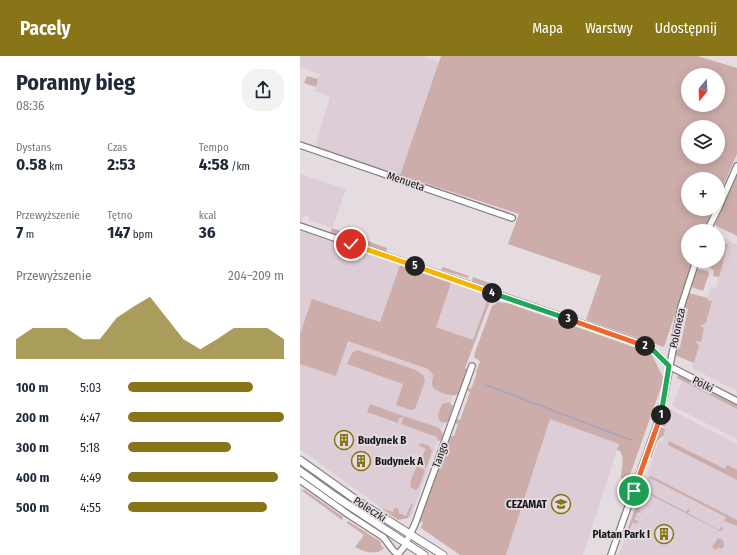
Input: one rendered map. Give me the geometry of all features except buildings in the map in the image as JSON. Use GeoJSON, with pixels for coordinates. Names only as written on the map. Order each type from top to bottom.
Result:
{"type":"FeatureCollection","features":[{"type":"Feature","properties":{"kind":"main road","name":"Poleczki"},"geometry":{"type":"LineString","coordinates":[[300,460],[359,502],[443,555]]}},
{"type":"Feature","properties":{"kind":"main road","name":"Poleczki"},"geometry":{"type":"LineString","coordinates":[[300,471],[336,497],[424,555]]}},
{"type":"Feature","properties":{"kind":"street","name":"Menueta"},"geometry":{"type":"LineString","coordinates":[[300,145],[512,218]]}},
{"type":"Feature","properties":{"kind":"street"},"geometry":{"type":"LineString","coordinates":[[725,193],[737,166]]}},
{"type":"Feature","properties":{"kind":"street","name":"Polki"},"geometry":{"type":"LineString","coordinates":[[300,226],[647,346],[669,366],[737,401]]}},
{"type":"Feature","properties":{"kind":"street","name":"Poloneza"},"geometry":{"type":"LineString","coordinates":[[611,555],[661,413],[681,307],[694,268]]}},
{"type":"Feature","properties":{"kind":"street","name":"Tango"},"geometry":{"type":"LineString","coordinates":[[406,543],[472,366]]}},
{"type":"Feature","properties":{"kind":"street","name":"Poleczki"},"geometry":{"type":"LineString","coordinates":[[300,480],[349,516],[383,537],[390,548],[396,553],[399,553],[406,543]]}},
{"type":"Feature","properties":{"kind":"shaded area"},"geometry":{"type":"Polygon","coordinates":[[[300,56],[421,56],[439,62],[399,177],[315,148],[330,97],[315,91],[320,74],[300,67],[300,56]]]}},
{"type":"Feature","properties":{"kind":"shaded area"},"geometry":{"type":"Polygon","coordinates":[[[441,56],[697,56],[737,68],[737,154],[725,182],[725,172],[681,172],[681,216],[710,216],[707,224],[681,224],[681,268],[691,268],[664,347],[586,320],[601,276],[508,244],[519,214],[400,175],[441,56]]]}},
{"type":"Feature","properties":{"kind":"shaded area"},"geometry":{"type":"Polygon","coordinates":[[[307,76],[318,79],[316,87],[304,83],[307,76]]]}},
{"type":"Feature","properties":{"kind":"shaded area"},"geometry":{"type":"Polygon","coordinates":[[[300,174],[346,189],[332,228],[309,220],[308,216],[304,215],[300,223],[300,174]]]}},
{"type":"Feature","properties":{"kind":"shaded area"},"geometry":{"type":"Polygon","coordinates":[[[737,176],[737,236],[725,230],[725,224],[715,224],[719,216],[725,216],[725,203],[737,176]]]}},
{"type":"Feature","properties":{"kind":"shaded area"},"geometry":{"type":"Polygon","coordinates":[[[332,228],[357,237],[356,241],[331,233],[332,228]]]}},
{"type":"Feature","properties":{"kind":"shaded area"},"geometry":{"type":"Polygon","coordinates":[[[300,231],[400,265],[380,322],[468,353],[411,517],[398,520],[300,449],[300,364],[336,375],[312,299],[300,334],[300,231]]]}},
{"type":"Feature","properties":{"kind":"shaded area"},"geometry":{"type":"Polygon","coordinates":[[[362,239],[387,248],[386,252],[361,243],[362,239]]]}},
{"type":"Feature","properties":{"kind":"shaded area"},"geometry":{"type":"Polygon","coordinates":[[[725,239],[737,245],[737,391],[692,368],[699,346],[696,342],[700,326],[706,323],[712,302],[707,300],[711,287],[716,288],[722,268],[725,268],[725,256],[728,246],[725,244],[725,239]]]}},
{"type":"Feature","properties":{"kind":"shaded area"},"geometry":{"type":"Polygon","coordinates":[[[725,244],[728,245],[725,256],[725,244]]]}},
{"type":"Feature","properties":{"kind":"shaded area"},"geometry":{"type":"Polygon","coordinates":[[[400,265],[451,283],[436,327],[473,340],[489,296],[491,299],[465,368],[468,370],[463,386],[460,392],[456,395],[445,394],[434,389],[432,384],[433,375],[428,369],[348,341],[336,376],[300,364],[300,334],[312,299],[380,322],[400,265]]]}},
{"type":"Feature","properties":{"kind":"shaded area"},"geometry":{"type":"Polygon","coordinates":[[[443,267],[469,276],[468,278],[441,270],[443,267]]]}},
{"type":"Feature","properties":{"kind":"shaded area"},"geometry":{"type":"Polygon","coordinates":[[[710,268],[722,268],[719,277],[713,276],[714,271],[710,268]]]}},
{"type":"Feature","properties":{"kind":"shaded area"},"geometry":{"type":"Polygon","coordinates":[[[699,269],[708,271],[709,274],[703,291],[694,288],[691,285],[695,270],[699,269]]]}},
{"type":"Feature","properties":{"kind":"shaded area"},"geometry":{"type":"Polygon","coordinates":[[[473,277],[500,287],[499,290],[472,281],[473,277]]]}},
{"type":"Feature","properties":{"kind":"shaded area"},"geometry":{"type":"Polygon","coordinates":[[[451,283],[489,296],[473,340],[435,327],[451,283]]]}},
{"type":"Feature","properties":{"kind":"shaded area"},"geometry":{"type":"Polygon","coordinates":[[[689,293],[708,298],[707,300],[712,301],[706,323],[700,326],[704,328],[701,342],[696,341],[699,346],[694,363],[675,355],[676,350],[680,347],[688,309],[684,307],[689,293]]]}},
{"type":"Feature","properties":{"kind":"shaded area"},"geometry":{"type":"Polygon","coordinates":[[[498,302],[507,303],[651,353],[664,379],[626,486],[623,485],[621,481],[623,460],[620,451],[617,450],[619,444],[550,419],[506,555],[460,555],[421,528],[423,522],[421,521],[418,524],[446,444],[448,445],[451,436],[454,436],[458,424],[455,423],[456,419],[460,420],[470,392],[467,390],[468,388],[471,389],[477,373],[476,372],[480,361],[475,358],[474,355],[492,306],[498,302]]]}},
{"type":"Feature","properties":{"kind":"shaded area"},"geometry":{"type":"Polygon","coordinates":[[[357,350],[416,370],[423,375],[425,381],[415,409],[411,410],[396,405],[403,384],[347,364],[352,353],[357,350]]]}},
{"type":"Feature","properties":{"kind":"shaded area"},"geometry":{"type":"Polygon","coordinates":[[[678,374],[737,404],[737,409],[677,378],[678,374]]]}},
{"type":"Feature","properties":{"kind":"shaded area"},"geometry":{"type":"Polygon","coordinates":[[[682,381],[737,409],[737,439],[672,406],[682,381]]]}},
{"type":"Feature","properties":{"kind":"shaded area"},"geometry":{"type":"Polygon","coordinates":[[[449,402],[453,406],[448,421],[446,423],[441,422],[438,418],[439,411],[442,404],[449,402]]]}},
{"type":"Feature","properties":{"kind":"shaded area"},"geometry":{"type":"Polygon","coordinates":[[[370,404],[403,416],[402,418],[399,418],[398,423],[367,412],[370,404]]]}},
{"type":"Feature","properties":{"kind":"shaded area"},"geometry":{"type":"Polygon","coordinates":[[[666,407],[737,444],[737,555],[619,555],[659,441],[663,442],[665,423],[669,414],[666,412],[664,413],[666,407]]]}},
{"type":"Feature","properties":{"kind":"shaded area"},"geometry":{"type":"Polygon","coordinates":[[[666,412],[669,414],[665,427],[660,425],[664,413],[666,412]]]}},
{"type":"Feature","properties":{"kind":"shaded area"},"geometry":{"type":"Polygon","coordinates":[[[404,416],[439,428],[443,434],[442,440],[438,441],[437,437],[401,424],[404,416]]]}},
{"type":"Feature","properties":{"kind":"shaded area","name":"CEZAMAT"},"geometry":{"type":"Polygon","coordinates":[[[550,419],[619,444],[583,555],[506,555],[550,419]]]}},
{"type":"Feature","properties":{"kind":"shaded area"},"geometry":{"type":"Polygon","coordinates":[[[659,426],[665,429],[664,435],[657,441],[651,459],[650,455],[659,426]]]}},
{"type":"Feature","properties":{"kind":"shaded area"},"geometry":{"type":"Polygon","coordinates":[[[669,441],[725,469],[727,465],[737,470],[737,480],[668,445],[669,441]]]}},
{"type":"Feature","properties":{"kind":"shaded area"},"geometry":{"type":"Polygon","coordinates":[[[421,443],[429,446],[432,451],[426,468],[418,464],[426,449],[418,445],[421,443]]]}},
{"type":"Feature","properties":{"kind":"shaded area"},"geometry":{"type":"Polygon","coordinates":[[[300,464],[391,526],[390,527],[327,488],[300,468],[300,464]]]}},
{"type":"Feature","properties":{"kind":"shaded area"},"geometry":{"type":"Polygon","coordinates":[[[417,466],[425,470],[419,487],[416,490],[410,487],[410,482],[417,466]]]}},
{"type":"Feature","properties":{"kind":"shaded area"},"geometry":{"type":"Polygon","coordinates":[[[651,476],[737,520],[737,526],[724,521],[726,517],[650,478],[644,490],[686,512],[688,509],[690,510],[688,513],[719,530],[722,526],[723,530],[720,531],[643,491],[651,476]]]}},
{"type":"Feature","properties":{"kind":"shaded area"},"geometry":{"type":"Polygon","coordinates":[[[301,490],[305,490],[343,517],[342,520],[301,490]]]}},
{"type":"Feature","properties":{"kind":"shaded area"},"geometry":{"type":"Polygon","coordinates":[[[639,498],[643,498],[645,500],[645,503],[642,502],[639,510],[642,513],[638,512],[636,515],[640,518],[636,516],[634,519],[638,521],[637,524],[633,522],[629,530],[633,532],[628,532],[626,535],[630,538],[626,536],[624,539],[639,498]]]}},
{"type":"Feature","properties":{"kind":"shaded area"},"geometry":{"type":"Polygon","coordinates":[[[411,504],[413,504],[408,518],[398,520],[381,508],[393,512],[394,508],[397,508],[399,513],[406,516],[411,504]]]}},
{"type":"Feature","properties":{"kind":"shaded area"},"geometry":{"type":"Polygon","coordinates":[[[348,521],[381,542],[381,546],[384,548],[378,552],[371,552],[363,551],[355,547],[364,535],[347,523],[348,521]]]}},
{"type":"Feature","properties":{"kind":"shaded area"},"geometry":{"type":"Polygon","coordinates":[[[718,538],[723,540],[724,545],[722,549],[718,547],[716,550],[712,547],[718,538]]]}},
{"type":"Feature","properties":{"kind":"waterway"},"geometry":{"type":"LineString","coordinates":[[486,385],[631,440]]}},
{"type":"Feature","properties":{"kind":"place","name":"Budynek B"},"geometry":{"type":"Point","coordinates":[344,440]}},
{"type":"Feature","properties":{"kind":"place","name":"Budynek A"},"geometry":{"type":"Point","coordinates":[361,461]}},
{"type":"Feature","properties":{"kind":"place","name":"CEZAMAT"},"geometry":{"type":"Point","coordinates":[561,504]}},
{"type":"Feature","properties":{"kind":"place","name":"Platan Park I"},"geometry":{"type":"Point","coordinates":[664,534]}},
{"type":"Feature","properties":{"kind":"route"},"geometry":{"type":"LineString","coordinates":[[351,244],[647,346],[654,351],[669,366],[661,413],[634,491]]}}]}
